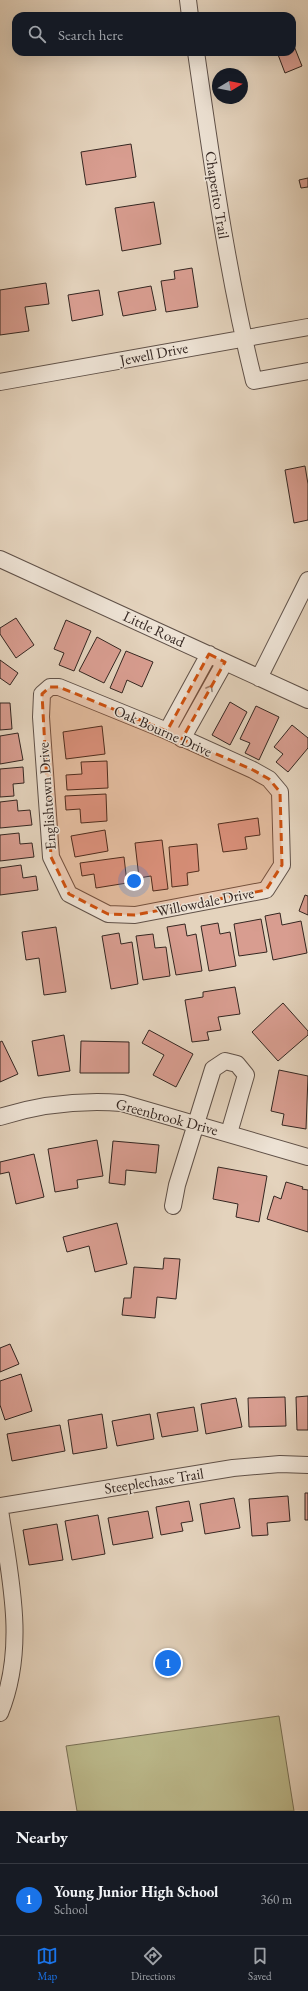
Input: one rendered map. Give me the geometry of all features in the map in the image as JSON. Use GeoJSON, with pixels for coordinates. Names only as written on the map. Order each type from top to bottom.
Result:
{"type":"FeatureCollection","features":[{"type":"Feature","properties":{"kind":"street"},"geometry":{"type":"LineString","coordinates":[[188,0],[190,12]]}},
{"type":"Feature","properties":{"kind":"street","name":"Chaperito Trail"},"geometry":{"type":"LineString","coordinates":[[197,56],[221,220],[243,338],[254,381],[308,371]]}},
{"type":"Feature","properties":{"kind":"street","name":"Jewell Drive"},"geometry":{"type":"LineString","coordinates":[[0,382],[308,326]]}},
{"type":"Feature","properties":{"kind":"street","name":"Little Road"},"geometry":{"type":"LineString","coordinates":[[0,559],[308,700]]}},
{"type":"Feature","properties":{"kind":"street"},"geometry":{"type":"LineString","coordinates":[[260,678],[308,580]]}},
{"type":"Feature","properties":{"kind":"street"},"geometry":{"type":"LineString","coordinates":[[167,731],[209,654]]}},
{"type":"Feature","properties":{"kind":"street"},"geometry":{"type":"LineString","coordinates":[[182,739],[225,662]]}},
{"type":"Feature","properties":{"kind":"street","name":"Oak Bourne Drive"},"geometry":{"type":"LineString","coordinates":[[42,694],[50,687],[59,687],[167,731],[253,770],[269,779],[280,792]]}},
{"type":"Feature","properties":{"kind":"street","name":"Englishtown Drive"},"geometry":{"type":"LineString","coordinates":[[42,694],[42,717],[51,857],[69,894]]}},
{"type":"Feature","properties":{"kind":"street","name":"Willowdale Drive"},"geometry":{"type":"LineString","coordinates":[[69,894],[108,914],[135,915],[266,890],[282,865],[280,792]]}},
{"type":"Feature","properties":{"kind":"street"},"geometry":{"type":"LineString","coordinates":[[173,1206],[177,1185],[213,1069],[225,1061],[237,1064],[246,1075],[229,1133]]}},
{"type":"Feature","properties":{"kind":"street","name":"Greenbrook Drive"},"geometry":{"type":"LineString","coordinates":[[0,1117],[12,1113],[70,1103],[101,1101],[122,1103],[308,1157]]}},
{"type":"Feature","properties":{"kind":"street","name":"Steeplechase Trail"},"geometry":{"type":"LineString","coordinates":[[0,1506],[233,1468],[280,1464],[308,1465]]}},
{"type":"Feature","properties":{"kind":"street"},"geometry":{"type":"LineString","coordinates":[[0,1510],[14,1602],[16,1632],[14,1665],[0,1713]]}},
{"type":"Feature","properties":{"kind":"highlighted area"},"geometry":{"type":"Polygon","coordinates":[[[209,654],[225,662],[182,739],[253,770],[269,779],[280,792],[282,865],[266,890],[135,915],[108,914],[69,894],[51,857],[42,694],[50,687],[59,687],[167,731],[209,654]]]}},
{"type":"Feature","properties":{"kind":"shaded area"},"geometry":{"type":"Polygon","coordinates":[[[279,1716],[294,1811],[77,1811],[66,1746],[279,1716]]]}},
{"type":"Feature","properties":{"kind":"building"},"geometry":{"type":"Polygon","coordinates":[[[296,51],[302,66],[285,73],[279,56],[296,56],[296,51]]]}},
{"type":"Feature","properties":{"kind":"building"},"geometry":{"type":"Polygon","coordinates":[[[131,144],[136,177],[86,185],[81,152],[131,144]]]}},
{"type":"Feature","properties":{"kind":"building"},"geometry":{"type":"Polygon","coordinates":[[[308,178],[308,187],[301,188],[299,180],[308,178]]]}},
{"type":"Feature","properties":{"kind":"building"},"geometry":{"type":"Polygon","coordinates":[[[154,202],[161,244],[122,251],[115,208],[154,202]]]}},
{"type":"Feature","properties":{"kind":"building"},"geometry":{"type":"Polygon","coordinates":[[[192,268],[198,307],[166,312],[161,281],[175,279],[174,271],[192,268]]]}},
{"type":"Feature","properties":{"kind":"building"},"geometry":{"type":"Polygon","coordinates":[[[46,283],[49,304],[25,307],[29,331],[0,335],[0,290],[46,283]]]}},
{"type":"Feature","properties":{"kind":"building"},"geometry":{"type":"Polygon","coordinates":[[[151,286],[156,310],[123,316],[118,292],[151,286]]]}},
{"type":"Feature","properties":{"kind":"building"},"geometry":{"type":"Polygon","coordinates":[[[99,290],[103,315],[72,321],[68,295],[99,290]]]}},
{"type":"Feature","properties":{"kind":"building"},"geometry":{"type":"Polygon","coordinates":[[[305,466],[308,484],[308,520],[294,523],[285,470],[305,466]]]}},
{"type":"Feature","properties":{"kind":"building"},"geometry":{"type":"Polygon","coordinates":[[[16,618],[34,645],[16,658],[0,634],[0,628],[16,618]]]}},
{"type":"Feature","properties":{"kind":"building"},"geometry":{"type":"Polygon","coordinates":[[[66,620],[91,631],[74,671],[59,665],[64,653],[54,649],[66,620]]]}},
{"type":"Feature","properties":{"kind":"building"},"geometry":{"type":"Polygon","coordinates":[[[97,637],[121,650],[104,683],[79,671],[97,637]]]}},
{"type":"Feature","properties":{"kind":"building"},"geometry":{"type":"Polygon","coordinates":[[[126,651],[153,662],[142,687],[127,680],[122,693],[110,688],[126,651]]]}},
{"type":"Feature","properties":{"kind":"building"},"geometry":{"type":"Polygon","coordinates":[[[0,660],[18,673],[10,685],[0,678],[0,660]]]}},
{"type":"Feature","properties":{"kind":"building"},"geometry":{"type":"Polygon","coordinates":[[[230,702],[247,712],[230,745],[212,735],[230,702]]]}},
{"type":"Feature","properties":{"kind":"building"},"geometry":{"type":"Polygon","coordinates":[[[0,703],[10,703],[12,729],[0,730],[0,703]]]}},
{"type":"Feature","properties":{"kind":"building"},"geometry":{"type":"Polygon","coordinates":[[[256,706],[279,717],[259,760],[245,753],[250,743],[240,739],[256,706]]]}},
{"type":"Feature","properties":{"kind":"building"},"geometry":{"type":"Polygon","coordinates":[[[292,725],[308,738],[308,748],[288,772],[276,762],[283,754],[274,747],[292,725]]]}},
{"type":"Feature","properties":{"kind":"building"},"geometry":{"type":"Polygon","coordinates":[[[102,726],[105,754],[66,759],[63,732],[102,726]]]}},
{"type":"Feature","properties":{"kind":"building"},"geometry":{"type":"Polygon","coordinates":[[[18,733],[23,760],[0,764],[0,736],[18,733]]]}},
{"type":"Feature","properties":{"kind":"building"},"geometry":{"type":"Polygon","coordinates":[[[107,761],[108,788],[67,790],[66,775],[82,774],[81,762],[107,761]]]}},
{"type":"Feature","properties":{"kind":"building"},"geometry":{"type":"Polygon","coordinates":[[[23,767],[24,783],[13,784],[14,796],[0,797],[0,769],[23,767]]]}},
{"type":"Feature","properties":{"kind":"building"},"geometry":{"type":"Polygon","coordinates":[[[106,794],[107,821],[81,823],[80,809],[66,810],[65,796],[106,794]]]}},
{"type":"Feature","properties":{"kind":"building"},"geometry":{"type":"Polygon","coordinates":[[[17,800],[18,811],[30,810],[32,825],[0,828],[0,802],[17,800]]]}},
{"type":"Feature","properties":{"kind":"building"},"geometry":{"type":"Polygon","coordinates":[[[258,818],[260,835],[245,837],[247,849],[223,852],[218,824],[258,818]]]}},
{"type":"Feature","properties":{"kind":"building"},"geometry":{"type":"Polygon","coordinates":[[[105,830],[108,851],[75,857],[71,836],[105,830]]]}},
{"type":"Feature","properties":{"kind":"building"},"geometry":{"type":"Polygon","coordinates":[[[19,833],[20,844],[32,843],[34,857],[0,861],[0,835],[19,833]]]}},
{"type":"Feature","properties":{"kind":"building"},"geometry":{"type":"Polygon","coordinates":[[[162,840],[168,889],[153,891],[151,876],[139,878],[135,843],[162,840]]]}},
{"type":"Feature","properties":{"kind":"building"},"geometry":{"type":"Polygon","coordinates":[[[197,844],[199,871],[187,873],[188,885],[172,887],[169,847],[197,844]]]}},
{"type":"Feature","properties":{"kind":"building"},"geometry":{"type":"Polygon","coordinates":[[[124,857],[127,883],[96,888],[94,874],[82,876],[80,863],[124,857]]]}},
{"type":"Feature","properties":{"kind":"building"},"geometry":{"type":"Polygon","coordinates":[[[21,865],[23,878],[36,876],[38,890],[0,895],[0,868],[21,865]]]}},
{"type":"Feature","properties":{"kind":"building"},"geometry":{"type":"Polygon","coordinates":[[[305,895],[308,896],[308,915],[299,911],[305,895]]]}},
{"type":"Feature","properties":{"kind":"building"},"geometry":{"type":"Polygon","coordinates":[[[280,913],[282,925],[301,921],[307,953],[273,960],[265,916],[280,913]]]}},
{"type":"Feature","properties":{"kind":"building"},"geometry":{"type":"Polygon","coordinates":[[[261,919],[267,952],[239,956],[234,924],[261,919]]]}},
{"type":"Feature","properties":{"kind":"building"},"geometry":{"type":"Polygon","coordinates":[[[218,923],[220,934],[230,932],[236,966],[209,971],[201,926],[218,923]]]}},
{"type":"Feature","properties":{"kind":"building"},"geometry":{"type":"Polygon","coordinates":[[[185,924],[187,936],[196,934],[202,971],[176,975],[167,927],[185,924]]]}},
{"type":"Feature","properties":{"kind":"building"},"geometry":{"type":"Polygon","coordinates":[[[56,927],[66,992],[44,995],[39,958],[26,960],[22,932],[56,927]]]}},
{"type":"Feature","properties":{"kind":"building"},"geometry":{"type":"Polygon","coordinates":[[[119,933],[121,944],[132,942],[138,984],[111,989],[102,936],[119,933]]]}},
{"type":"Feature","properties":{"kind":"building"},"geometry":{"type":"Polygon","coordinates":[[[153,934],[155,948],[166,947],[170,976],[143,980],[136,936],[153,934]]]}},
{"type":"Feature","properties":{"kind":"building"},"geometry":{"type":"Polygon","coordinates":[[[235,987],[240,1014],[218,1017],[221,1030],[207,1032],[209,1040],[192,1042],[185,1000],[203,997],[203,992],[235,987]]]}},
{"type":"Feature","properties":{"kind":"building"},"geometry":{"type":"Polygon","coordinates":[[[283,1003],[308,1031],[308,1035],[278,1061],[252,1032],[283,1003]]]}},
{"type":"Feature","properties":{"kind":"building"},"geometry":{"type":"Polygon","coordinates":[[[149,1030],[193,1054],[176,1087],[153,1075],[164,1055],[142,1043],[149,1030]]]}},
{"type":"Feature","properties":{"kind":"building"},"geometry":{"type":"Polygon","coordinates":[[[64,1035],[70,1071],[38,1076],[32,1041],[64,1035]]]}},
{"type":"Feature","properties":{"kind":"building"},"geometry":{"type":"Polygon","coordinates":[[[2,1041],[18,1074],[0,1082],[0,1042],[2,1041]]]}},
{"type":"Feature","properties":{"kind":"building"},"geometry":{"type":"Polygon","coordinates":[[[81,1041],[129,1042],[129,1073],[80,1073],[81,1041]]]}},
{"type":"Feature","properties":{"kind":"building"},"geometry":{"type":"Polygon","coordinates":[[[279,1070],[308,1076],[306,1129],[282,1125],[284,1114],[271,1111],[279,1070]]]}},
{"type":"Feature","properties":{"kind":"building"},"geometry":{"type":"Polygon","coordinates":[[[97,1140],[103,1176],[77,1180],[78,1188],[55,1192],[48,1149],[97,1140]]]}},
{"type":"Feature","properties":{"kind":"building"},"geometry":{"type":"Polygon","coordinates":[[[113,1141],[159,1145],[156,1173],[126,1170],[125,1185],[109,1183],[113,1141]]]}},
{"type":"Feature","properties":{"kind":"building"},"geometry":{"type":"Polygon","coordinates":[[[34,1154],[44,1197],[16,1204],[9,1172],[0,1174],[0,1162],[34,1154]]]}},
{"type":"Feature","properties":{"kind":"building"},"geometry":{"type":"Polygon","coordinates":[[[218,1167],[267,1176],[259,1222],[236,1217],[238,1204],[213,1199],[218,1167]]]}},
{"type":"Feature","properties":{"kind":"building"},"geometry":{"type":"Polygon","coordinates":[[[286,1182],[308,1190],[308,1232],[267,1219],[274,1196],[281,1199],[286,1182]]]}},
{"type":"Feature","properties":{"kind":"building"},"geometry":{"type":"Polygon","coordinates":[[[117,1223],[127,1264],[95,1272],[89,1246],[67,1252],[63,1237],[117,1223]]]}},
{"type":"Feature","properties":{"kind":"building"},"geometry":{"type":"Polygon","coordinates":[[[164,1258],[180,1259],[176,1299],[157,1297],[155,1318],[122,1315],[124,1298],[131,1298],[134,1267],[163,1269],[164,1258]]]}},
{"type":"Feature","properties":{"kind":"building"},"geometry":{"type":"Polygon","coordinates":[[[10,1344],[19,1364],[0,1372],[0,1348],[10,1344]]]}},
{"type":"Feature","properties":{"kind":"building"},"geometry":{"type":"Polygon","coordinates":[[[21,1374],[32,1411],[5,1420],[0,1405],[0,1381],[21,1374]]]}},
{"type":"Feature","properties":{"kind":"building"},"geometry":{"type":"Polygon","coordinates":[[[308,1396],[308,1430],[297,1430],[296,1397],[308,1396]]]}},
{"type":"Feature","properties":{"kind":"building"},"geometry":{"type":"Polygon","coordinates":[[[285,1397],[286,1426],[249,1427],[248,1398],[285,1397]]]}},
{"type":"Feature","properties":{"kind":"building"},"geometry":{"type":"Polygon","coordinates":[[[236,1398],[242,1427],[206,1434],[201,1404],[236,1398]]]}},
{"type":"Feature","properties":{"kind":"building"},"geometry":{"type":"Polygon","coordinates":[[[194,1407],[198,1431],[162,1437],[157,1413],[194,1407]]]}},
{"type":"Feature","properties":{"kind":"building"},"geometry":{"type":"Polygon","coordinates":[[[102,1414],[107,1448],[73,1454],[68,1420],[102,1414]]]}},
{"type":"Feature","properties":{"kind":"building"},"geometry":{"type":"Polygon","coordinates":[[[150,1414],[154,1439],[117,1446],[112,1421],[150,1414]]]}},
{"type":"Feature","properties":{"kind":"building"},"geometry":{"type":"Polygon","coordinates":[[[60,1425],[65,1451],[12,1461],[7,1434],[60,1425]]]}},
{"type":"Feature","properties":{"kind":"building"},"geometry":{"type":"Polygon","coordinates":[[[305,1493],[308,1493],[308,1520],[305,1520],[305,1493]]]}},
{"type":"Feature","properties":{"kind":"building"},"geometry":{"type":"Polygon","coordinates":[[[288,1496],[290,1521],[267,1523],[268,1535],[252,1536],[249,1499],[288,1496]]]}},
{"type":"Feature","properties":{"kind":"building"},"geometry":{"type":"Polygon","coordinates":[[[234,1498],[240,1528],[205,1534],[200,1504],[234,1498]]]}},
{"type":"Feature","properties":{"kind":"building"},"geometry":{"type":"Polygon","coordinates":[[[189,1501],[193,1521],[181,1523],[183,1531],[161,1535],[156,1507],[189,1501]]]}},
{"type":"Feature","properties":{"kind":"building"},"geometry":{"type":"Polygon","coordinates":[[[148,1511],[153,1538],[113,1545],[108,1518],[148,1511]]]}},
{"type":"Feature","properties":{"kind":"building"},"geometry":{"type":"Polygon","coordinates":[[[98,1515],[105,1554],[72,1560],[65,1521],[98,1515]]]}},
{"type":"Feature","properties":{"kind":"building"},"geometry":{"type":"Polygon","coordinates":[[[57,1524],[63,1560],[29,1565],[23,1530],[57,1524]]]}},
{"type":"Feature","properties":{"kind":"place","name":"Young Junior High School"},"geometry":{"type":"Point","coordinates":[168,1663]}}]}
